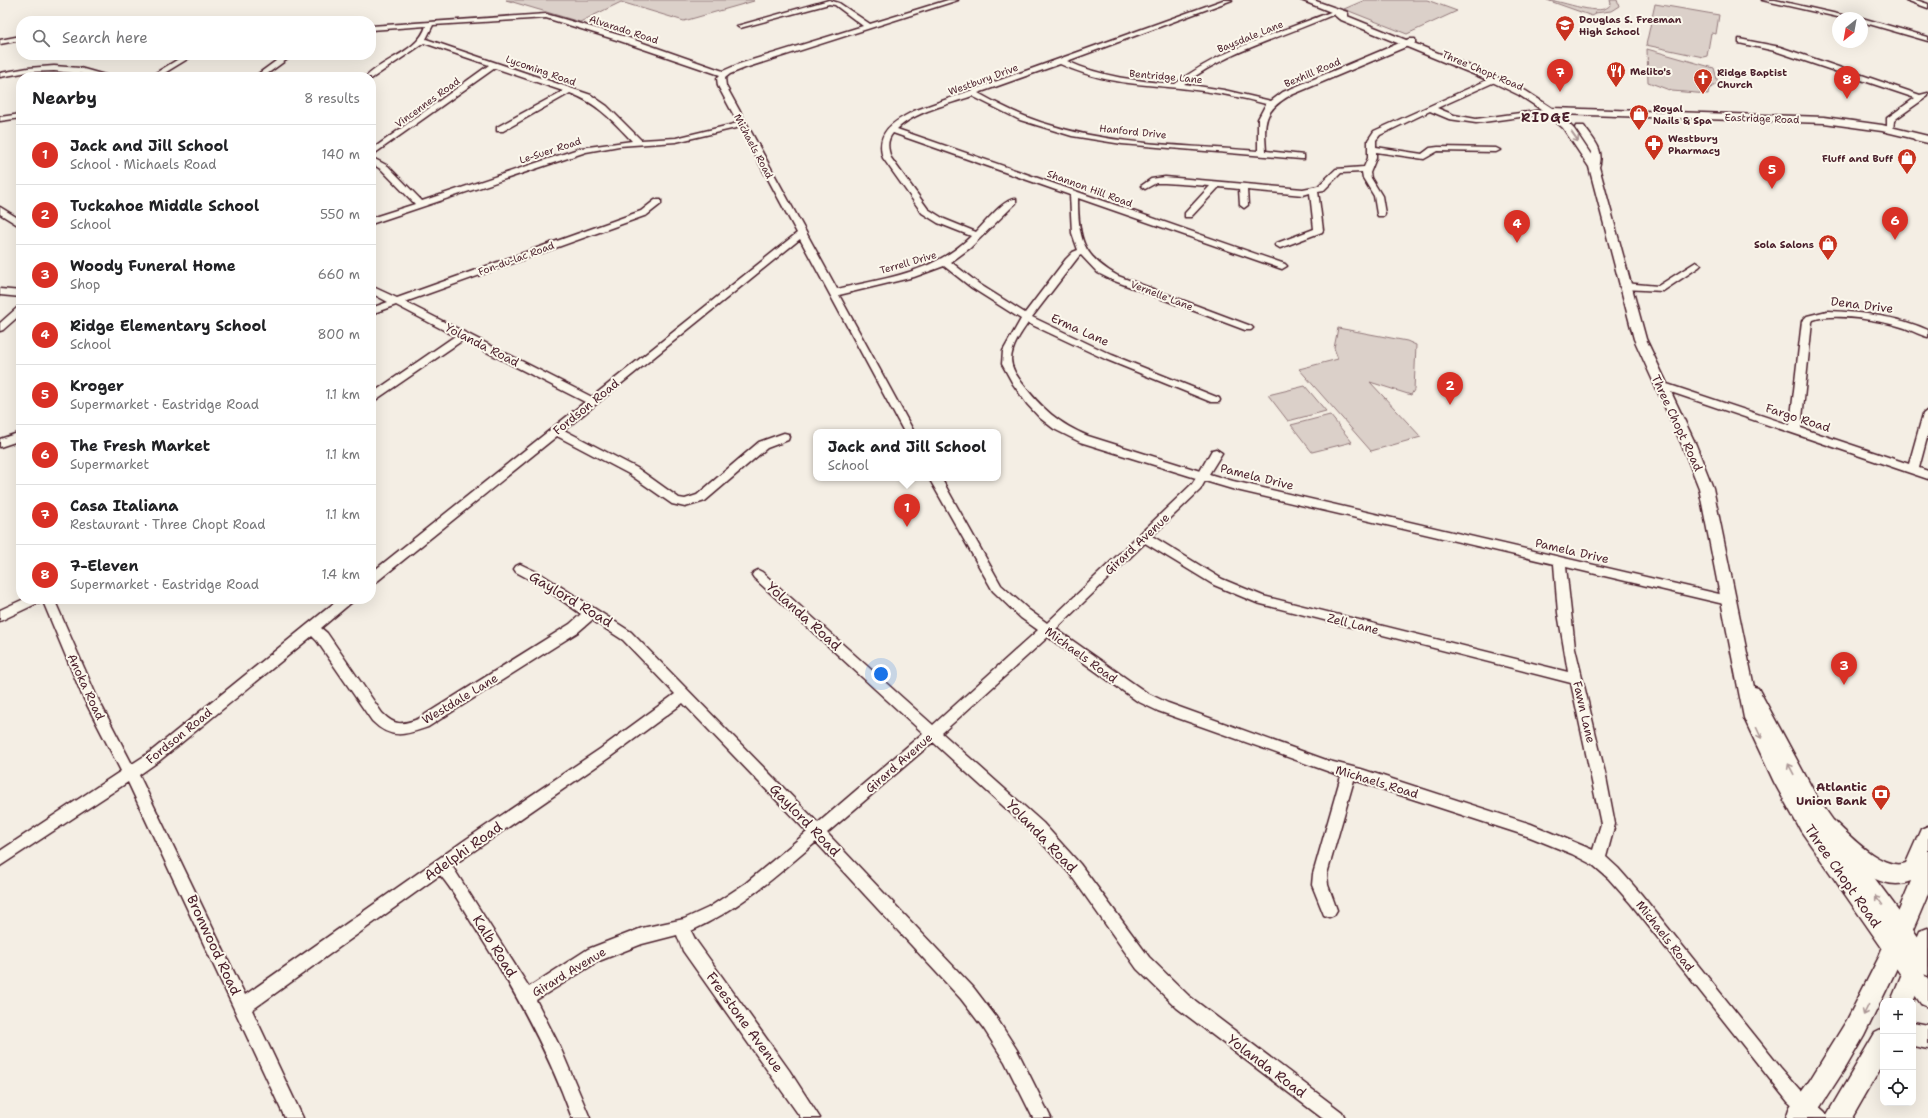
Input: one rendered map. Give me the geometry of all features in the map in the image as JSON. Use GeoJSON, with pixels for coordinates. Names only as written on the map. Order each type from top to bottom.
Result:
{"type":"FeatureCollection","features":[{"type":"Feature","properties":{"kind":"highway"},"geometry":{"type":"LineString","coordinates":[[1827,828],[1864,862],[1880,870],[1897,874],[1910,872],[1913,870],[1928,836]]}},
{"type":"Feature","properties":{"kind":"highway"},"geometry":{"type":"LineString","coordinates":[[1808,1114],[1859,1023],[1898,940],[1928,866]]}},
{"type":"Feature","properties":{"kind":"highway"},"geometry":{"type":"LineString","coordinates":[[1904,998],[1923,959]]}},
{"type":"Feature","properties":{"kind":"highway"},"geometry":{"type":"LineString","coordinates":[[1916,1035],[1928,1037]]}},
{"type":"Feature","properties":{"kind":"highway"},"geometry":{"type":"LineString","coordinates":[[1837,1118],[1852,1097],[1880,1050]]}},
{"type":"Feature","properties":{"kind":"main road","name":"Three Chopt Road"},"geometry":{"type":"LineString","coordinates":[[1305,0],[1335,12],[1349,15],[1494,79],[1558,112],[1580,143],[1585,156],[1594,168],[1624,286],[1640,339],[1660,386],[1689,445],[1706,488],[1752,718],[1797,808],[1818,842],[1898,940],[1923,959],[1928,997]]}},
{"type":"Feature","properties":{"kind":"main road","name":"Three Chopt Road"},"geometry":{"type":"LineString","coordinates":[[1409,42],[1494,73],[1531,92],[1582,131],[1596,152],[1597,158],[1594,168]]}},
{"type":"Feature","properties":{"kind":"main road"},"geometry":{"type":"LineString","coordinates":[[1531,92],[1563,106],[1595,113]]}},
{"type":"Feature","properties":{"kind":"main road","name":"Eastridge Road"},"geometry":{"type":"LineString","coordinates":[[1558,112],[1820,120],[1890,129],[1926,138]]}},
{"type":"Feature","properties":{"kind":"main road"},"geometry":{"type":"LineString","coordinates":[[1582,131],[1581,119],[1595,113]]}},
{"type":"Feature","properties":{"kind":"main road","name":"Three Chopt Road"},"geometry":{"type":"LineString","coordinates":[[1746,682],[1792,770],[1898,940]]}},
{"type":"Feature","properties":{"kind":"street"},"geometry":{"type":"LineString","coordinates":[[724,74],[742,66],[956,0]]}},
{"type":"Feature","properties":{"kind":"street","name":"Westbury Drive"},"geometry":{"type":"LineString","coordinates":[[891,130],[910,116],[1229,0]]}},
{"type":"Feature","properties":{"kind":"street"},"geometry":{"type":"LineString","coordinates":[[1765,0],[1832,14]]}},
{"type":"Feature","properties":{"kind":"street"},"geometry":{"type":"LineString","coordinates":[[1909,0],[1928,6]]}},
{"type":"Feature","properties":{"kind":"street"},"geometry":{"type":"LineString","coordinates":[[740,26],[824,2],[834,2],[869,27]]}},
{"type":"Feature","properties":{"kind":"street","name":"Baysdale Lane"},"geometry":{"type":"LineString","coordinates":[[1177,86],[1190,74],[1210,63],[1335,12]]}},
{"type":"Feature","properties":{"kind":"street","name":"Alvarado Road"},"geometry":{"type":"LineString","coordinates":[[376,28],[529,16],[553,17],[637,43],[724,74]]}},
{"type":"Feature","properties":{"kind":"street"},"geometry":{"type":"LineString","coordinates":[[1868,22],[1928,39]]}},
{"type":"Feature","properties":{"kind":"street"},"geometry":{"type":"LineString","coordinates":[[376,73],[422,40],[430,23]]}},
{"type":"Feature","properties":{"kind":"street"},"geometry":{"type":"LineString","coordinates":[[0,42],[16,39]]}},
{"type":"Feature","properties":{"kind":"street","name":"Lycoming Road"},"geometry":{"type":"LineString","coordinates":[[422,40],[570,90],[598,102],[639,142]]}},
{"type":"Feature","properties":{"kind":"street"},"geometry":{"type":"LineString","coordinates":[[1742,41],[1777,49],[1925,96]]}},
{"type":"Feature","properties":{"kind":"street","name":"Bexhill Road"},"geometry":{"type":"LineString","coordinates":[[1262,154],[1261,120],[1271,103],[1286,94],[1409,42]]}},
{"type":"Feature","properties":{"kind":"street"},"geometry":{"type":"LineString","coordinates":[[161,72],[182,60]]}},
{"type":"Feature","properties":{"kind":"street"},"geometry":{"type":"LineString","coordinates":[[265,72],[282,60]]}},
{"type":"Feature","properties":{"kind":"street","name":"Bentridge Lane"},"geometry":{"type":"LineString","coordinates":[[1061,61],[1088,74],[1108,79],[1146,85],[1177,86],[1238,94],[1271,103]]}},
{"type":"Feature","properties":{"kind":"street","name":"Vincennes Road"},"geometry":{"type":"LineString","coordinates":[[376,150],[494,65]]}},
{"type":"Feature","properties":{"kind":"street"},"geometry":{"type":"LineString","coordinates":[[23,72],[54,68],[84,70],[91,72]]}},
{"type":"Feature","properties":{"kind":"street"},"geometry":{"type":"LineString","coordinates":[[0,75],[16,73]]}},
{"type":"Feature","properties":{"kind":"street","name":"Michaels Road"},"geometry":{"type":"LineString","coordinates":[[724,74],[721,78],[722,86],[801,234],[908,429]]}},
{"type":"Feature","properties":{"kind":"street"},"geometry":{"type":"LineString","coordinates":[[1380,214],[1378,196],[1367,178],[1367,169],[1372,158],[1372,140],[1377,133],[1494,79]]}},
{"type":"Feature","properties":{"kind":"street"},"geometry":{"type":"LineString","coordinates":[[500,129],[570,90]]}},
{"type":"Feature","properties":{"kind":"street","name":"Hanford Drive"},"geometry":{"type":"LineString","coordinates":[[972,93],[1017,118],[1079,136],[1115,142],[1301,156]]}},
{"type":"Feature","properties":{"kind":"street"},"geometry":{"type":"LineString","coordinates":[[1890,129],[1890,120],[1894,116],[1925,96]]}},
{"type":"Feature","properties":{"kind":"street"},"geometry":{"type":"LineString","coordinates":[[1429,108],[1447,116],[1472,121],[1558,112]]}},
{"type":"Feature","properties":{"kind":"street"},"geometry":{"type":"LineString","coordinates":[[0,119],[16,117]]}},
{"type":"Feature","properties":{"kind":"street","name":"Le-Suer Road"},"geometry":{"type":"LineString","coordinates":[[376,219],[584,150],[639,142],[676,140],[742,124]]}},
{"type":"Feature","properties":{"kind":"street"},"geometry":{"type":"LineString","coordinates":[[891,130],[884,141],[884,152],[920,205],[934,217],[976,235]]}},
{"type":"Feature","properties":{"kind":"street","name":"Shannon Hill Road"},"geometry":{"type":"LineString","coordinates":[[891,130],[1282,266]]}},
{"type":"Feature","properties":{"kind":"street"},"geometry":{"type":"LineString","coordinates":[[1372,149],[1424,158],[1433,150],[1438,149],[1496,150]]}},
{"type":"Feature","properties":{"kind":"street"},"geometry":{"type":"LineString","coordinates":[[376,162],[385,168],[420,204]]}},
{"type":"Feature","properties":{"kind":"street"},"geometry":{"type":"LineString","coordinates":[[1145,186],[1150,182],[1159,180],[1291,192],[1314,190],[1324,186],[1333,175],[1339,171],[1367,169]]}},
{"type":"Feature","properties":{"kind":"street"},"geometry":{"type":"LineString","coordinates":[[1188,215],[1216,185]]}},
{"type":"Feature","properties":{"kind":"street"},"geometry":{"type":"LineString","coordinates":[[1243,187],[1244,205]]}},
{"type":"Feature","properties":{"kind":"street"},"geometry":{"type":"LineString","coordinates":[[1280,245],[1319,230],[1314,190]]}},
{"type":"Feature","properties":{"kind":"street"},"geometry":{"type":"LineString","coordinates":[[1074,194],[1074,230],[1077,243],[1082,252]]}},
{"type":"Feature","properties":{"kind":"street","name":"Terrell Drive"},"geometry":{"type":"LineString","coordinates":[[834,293],[914,273],[945,262],[963,248],[1013,201]]}},
{"type":"Feature","properties":{"kind":"street","name":"Fon-du-lac Road"},"geometry":{"type":"LineString","coordinates":[[376,309],[644,213],[658,202]]}},
{"type":"Feature","properties":{"kind":"street"},"geometry":{"type":"LineString","coordinates":[[2,214],[16,221]]}},
{"type":"Feature","properties":{"kind":"street","name":"Fordson Road"},"geometry":{"type":"LineString","coordinates":[[376,576],[801,234]]}},
{"type":"Feature","properties":{"kind":"street","name":"Pamela Drive"},"geometry":{"type":"LineString","coordinates":[[1082,252],[1076,254],[1069,261],[1026,318],[1008,346],[1006,361],[1007,368],[1034,407],[1050,422],[1063,430],[1084,439],[1203,476],[1560,562],[1728,600]]}},
{"type":"Feature","properties":{"kind":"street","name":"Vernelle Lane"},"geometry":{"type":"LineString","coordinates":[[1082,252],[1097,267],[1109,276],[1248,328]]}},
{"type":"Feature","properties":{"kind":"street","name":"Erma Lane"},"geometry":{"type":"LineString","coordinates":[[945,262],[984,294],[1068,340],[1215,400]]}},
{"type":"Feature","properties":{"kind":"street"},"geometry":{"type":"LineString","coordinates":[[1624,286],[1660,289],[1696,265]]}},
{"type":"Feature","properties":{"kind":"street"},"geometry":{"type":"LineString","coordinates":[[0,292],[16,294]]}},
{"type":"Feature","properties":{"kind":"street","name":"Yolanda Road"},"geometry":{"type":"LineString","coordinates":[[376,292],[594,402]]}},
{"type":"Feature","properties":{"kind":"street"},"geometry":{"type":"LineString","coordinates":[[0,328],[16,314]]}},
{"type":"Feature","properties":{"kind":"street","name":"Dena Drive"},"geometry":{"type":"LineString","coordinates":[[1795,430],[1807,321],[1810,318],[1823,314],[1889,321],[1909,326],[1928,334]]}},
{"type":"Feature","properties":{"kind":"street"},"geometry":{"type":"LineString","coordinates":[[376,396],[463,335]]}},
{"type":"Feature","properties":{"kind":"street","name":"Fargo Road"},"geometry":{"type":"LineString","coordinates":[[1660,386],[1928,474]]}},
{"type":"Feature","properties":{"kind":"street"},"geometry":{"type":"LineString","coordinates":[[1913,469],[1928,414]]}},
{"type":"Feature","properties":{"kind":"street"},"geometry":{"type":"LineString","coordinates":[[557,431],[633,471],[676,501],[685,503],[701,498],[763,445],[784,437]]}},
{"type":"Feature","properties":{"kind":"street"},"geometry":{"type":"LineString","coordinates":[[0,443],[16,438]]}},
{"type":"Feature","properties":{"kind":"street","name":"Girard Avenue"},"geometry":{"type":"LineString","coordinates":[[527,997],[594,955],[642,936],[681,926],[713,913],[733,902],[934,733],[1047,630],[1196,488],[1216,453]]}},
{"type":"Feature","properties":{"kind":"street","name":"Michaels Road"},"geometry":{"type":"LineString","coordinates":[[937,481],[984,568],[997,588],[1024,614],[1142,697],[1163,707],[1289,753],[1531,831],[1577,849],[1598,860],[1613,873],[1636,899],[1808,1114]]}},
{"type":"Feature","properties":{"kind":"street","name":"Zell Lane"},"geometry":{"type":"LineString","coordinates":[[1144,537],[1218,582],[1261,600],[1543,672],[1576,679]]}},
{"type":"Feature","properties":{"kind":"street","name":"Fawn Lane"},"geometry":{"type":"LineString","coordinates":[[1560,562],[1564,613],[1576,679],[1599,777],[1608,824],[1598,860]]}},
{"type":"Feature","properties":{"kind":"street","name":"Gaylord Road"},"geometry":{"type":"LineString","coordinates":[[520,569],[546,582],[591,613],[612,624],[627,636],[817,832],[967,993],[990,1022],[1011,1056],[1042,1118]]}},
{"type":"Feature","properties":{"kind":"street","name":"Yolanda Road"},"geometry":{"type":"LineString","coordinates":[[758,575],[1038,828],[1075,869],[1139,957],[1161,982],[1183,1002],[1336,1118]]}},
{"type":"Feature","properties":{"kind":"street"},"geometry":{"type":"LineString","coordinates":[[0,616],[25,604]]}},
{"type":"Feature","properties":{"kind":"street","name":"Anoka Road"},"geometry":{"type":"LineString","coordinates":[[50,604],[70,653],[121,760],[130,773]]}},
{"type":"Feature","properties":{"kind":"street","name":"Fordson Road"},"geometry":{"type":"LineString","coordinates":[[0,859],[154,757],[342,604]]}},
{"type":"Feature","properties":{"kind":"street","name":"Westdale Lane"},"geometry":{"type":"LineString","coordinates":[[313,629],[322,637],[377,716],[385,725],[396,729],[413,727],[443,710],[574,628],[591,613]]}},
{"type":"Feature","properties":{"kind":"street","name":"Adelphi Road"},"geometry":{"type":"LineString","coordinates":[[243,1006],[605,752],[683,695]]}},
{"type":"Feature","properties":{"kind":"street","name":"Bronwood Road"},"geometry":{"type":"LineString","coordinates":[[130,773],[139,787],[243,1006],[294,1118]]}},
{"type":"Feature","properties":{"kind":"street"},"geometry":{"type":"LineString","coordinates":[[1329,910],[1320,885],[1320,874],[1348,773]]}},
{"type":"Feature","properties":{"kind":"street","name":"Kalb Road"},"geometry":{"type":"LineString","coordinates":[[442,866],[448,871],[527,997],[562,1068],[581,1118]]}},
{"type":"Feature","properties":{"kind":"street","name":"Freestone Avenue"},"geometry":{"type":"LineString","coordinates":[[681,926],[689,945],[783,1076],[811,1118]]}},
{"type":"Feature","properties":{"kind":"shaded area"},"geometry":{"type":"Polygon","coordinates":[[[506,0],[754,1],[684,21],[621,2],[580,22],[506,0]]]}},
{"type":"Feature","properties":{"kind":"shaded area"},"geometry":{"type":"Polygon","coordinates":[[[1365,0],[1427,0],[1457,11],[1407,34],[1344,9],[1365,0]]]}},
{"type":"Feature","properties":{"kind":"shaded area"},"geometry":{"type":"Polygon","coordinates":[[[1547,0],[1581,8],[1599,10],[1606,8],[1611,4],[1610,0],[1617,0],[1619,6],[1611,11],[1595,13],[1596,14],[1592,16],[1547,0]]]}},
{"type":"Feature","properties":{"kind":"shaded area"},"geometry":{"type":"Polygon","coordinates":[[[1655,4],[1719,15],[1716,34],[1711,33],[1707,56],[1703,57],[1646,45],[1655,4]]]}},
{"type":"Feature","properties":{"kind":"shaded area"},"geometry":{"type":"Polygon","coordinates":[[[1647,49],[1714,68],[1718,83],[1709,89],[1708,94],[1672,91],[1648,82],[1647,49]]]}},
{"type":"Feature","properties":{"kind":"shaded area"},"geometry":{"type":"Polygon","coordinates":[[[1338,328],[1407,341],[1416,345],[1414,390],[1411,395],[1370,382],[1421,437],[1371,451],[1299,369],[1338,359],[1334,348],[1338,328]]]}},
{"type":"Feature","properties":{"kind":"shaded area"},"geometry":{"type":"Polygon","coordinates":[[[1305,386],[1326,411],[1288,421],[1268,395],[1305,386]]]}},
{"type":"Feature","properties":{"kind":"shaded area"},"geometry":{"type":"Polygon","coordinates":[[[1330,415],[1352,442],[1312,452],[1291,425],[1330,415]]]}},
{"type":"Feature","properties":{"kind":"place","name":"Douglas S. Freeman High School"},"geometry":{"type":"Point","coordinates":[1565,42]}},
{"type":"Feature","properties":{"kind":"place","name":"Melito's"},"geometry":{"type":"Point","coordinates":[1616,88]}},
{"type":"Feature","properties":{"kind":"place","name":"Casa Italiana"},"geometry":{"type":"Point","coordinates":[1560,92]}},
{"type":"Feature","properties":{"kind":"place","name":"Ridge Baptist Church"},"geometry":{"type":"Point","coordinates":[1703,95]}},
{"type":"Feature","properties":{"kind":"place","name":"7-Eleven"},"geometry":{"type":"Point","coordinates":[1847,99]}},
{"type":"Feature","properties":{"kind":"place","name":"Royal Nails & Spa"},"geometry":{"type":"Point","coordinates":[1639,131]}},
{"type":"Feature","properties":{"kind":"place","name":"Westbury Pharmacy"},"geometry":{"type":"Point","coordinates":[1654,161]}},
{"type":"Feature","properties":{"kind":"place","name":"Fluff and Buff"},"geometry":{"type":"Point","coordinates":[1907,175]}},
{"type":"Feature","properties":{"kind":"place","name":"Kroger"},"geometry":{"type":"Point","coordinates":[1772,189]}},
{"type":"Feature","properties":{"kind":"place","name":"The Fresh Market"},"geometry":{"type":"Point","coordinates":[1895,240]}},
{"type":"Feature","properties":{"kind":"place","name":"Ridge Elementary School"},"geometry":{"type":"Point","coordinates":[1517,243]}},
{"type":"Feature","properties":{"kind":"place","name":"Sola Salons"},"geometry":{"type":"Point","coordinates":[1828,261]}},
{"type":"Feature","properties":{"kind":"place","name":"Tuckahoe Middle School"},"geometry":{"type":"Point","coordinates":[1450,405]}},
{"type":"Feature","properties":{"kind":"place","name":"Jack and Jill School"},"geometry":{"type":"Point","coordinates":[907,527]}},
{"type":"Feature","properties":{"kind":"place","name":"Woody Funeral Home"},"geometry":{"type":"Point","coordinates":[1844,685]}},
{"type":"Feature","properties":{"kind":"place","name":"Atlantic Union Bank"},"geometry":{"type":"Point","coordinates":[1881,811]}},
{"type":"Feature","properties":{"kind":"district","name":"RIDGE"},"geometry":{"type":"Point","coordinates":[1546,117]}}]}
